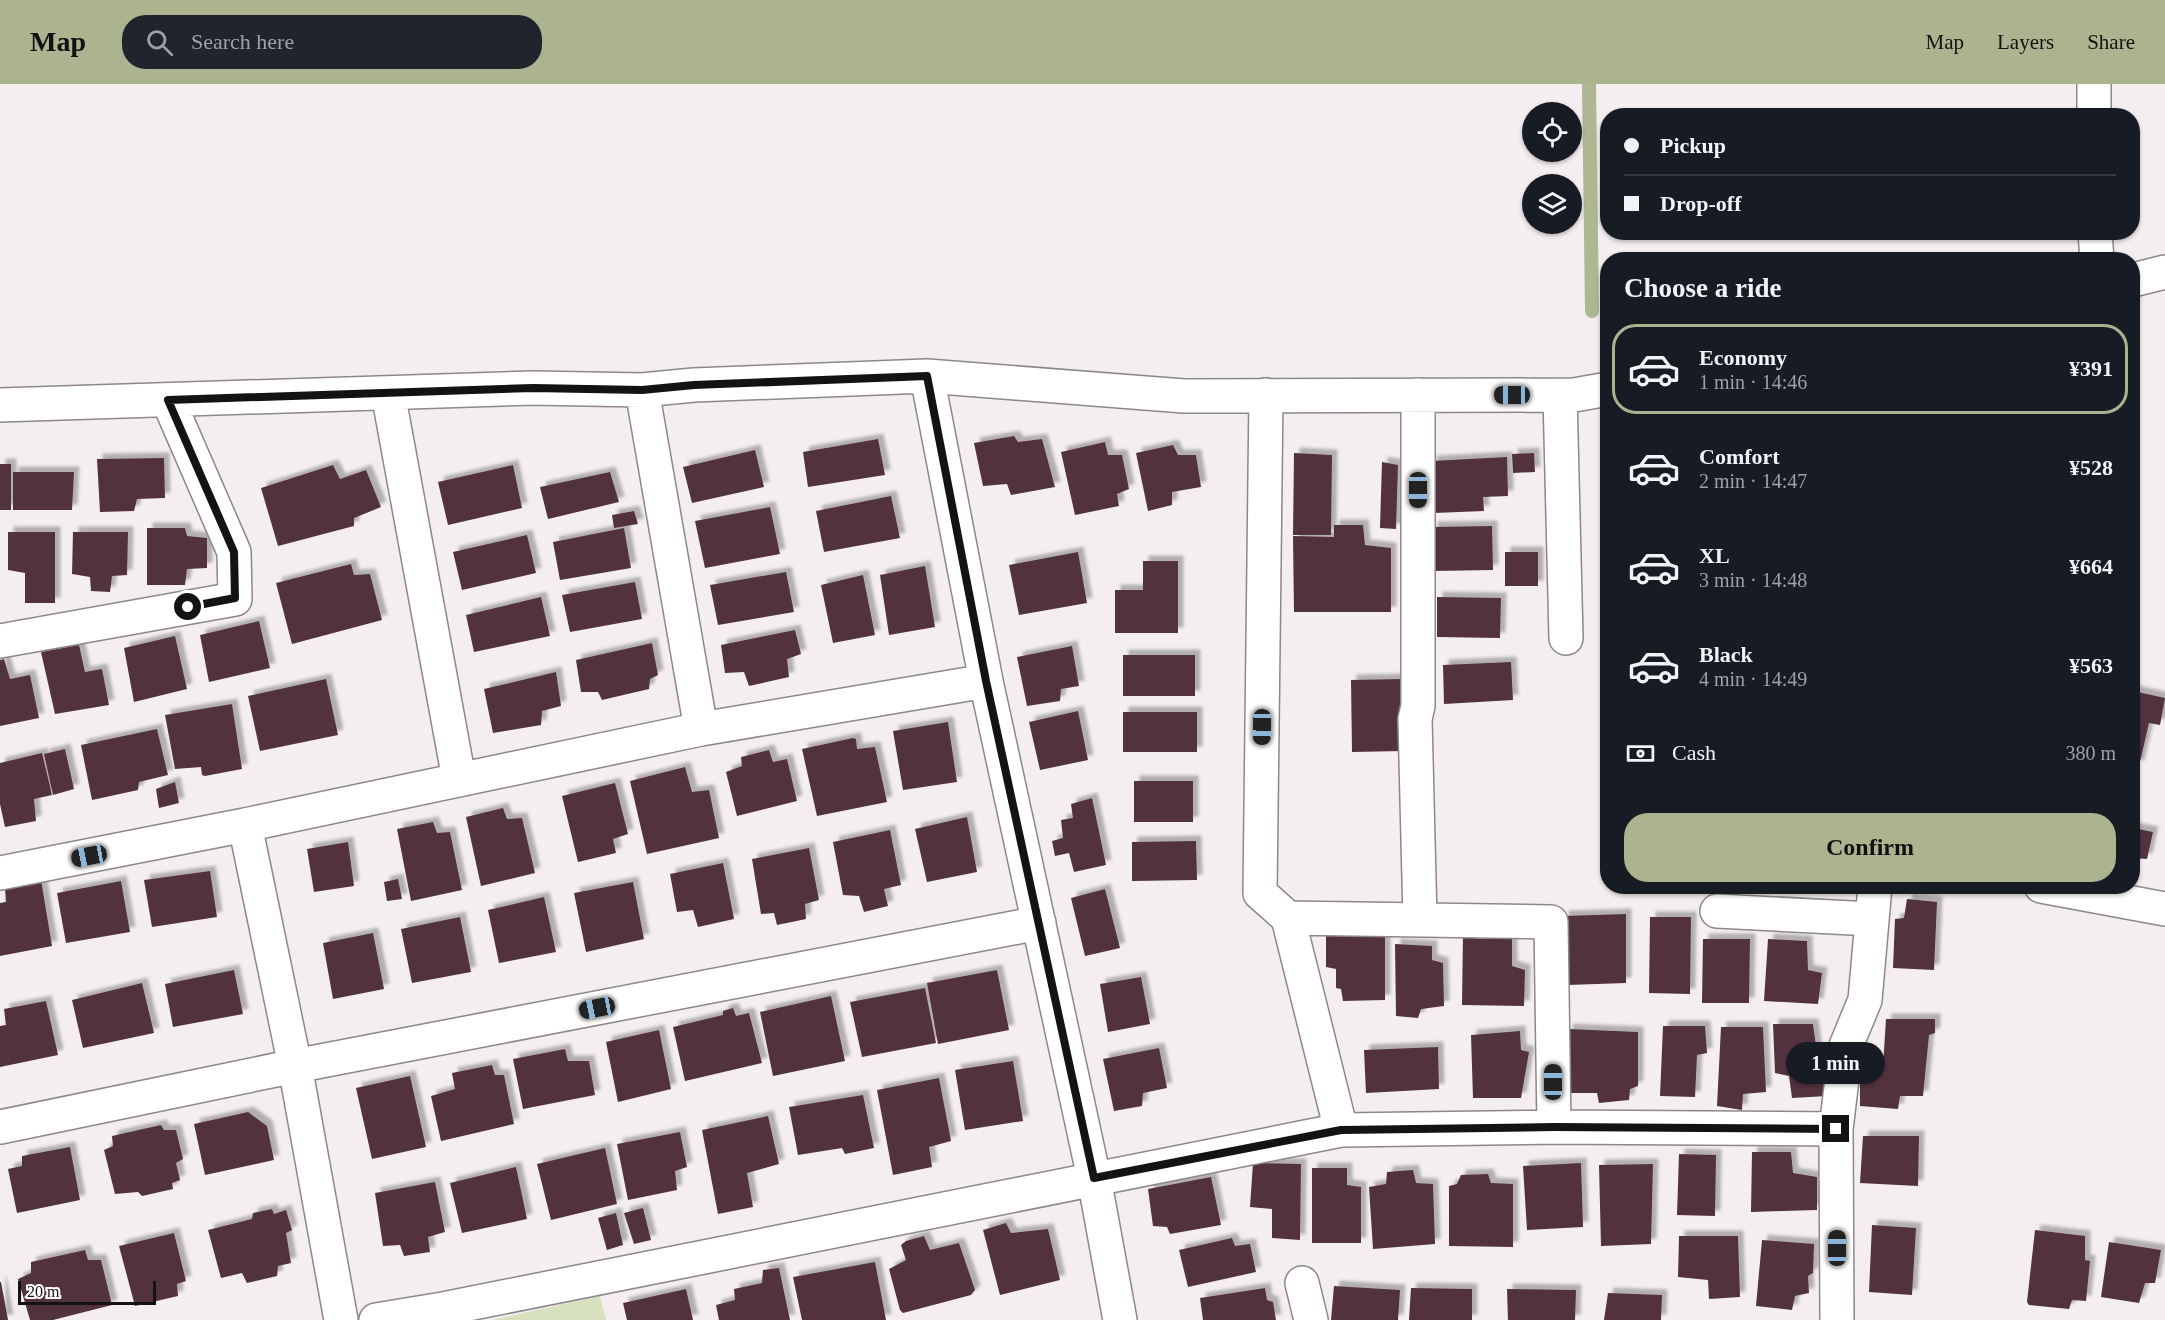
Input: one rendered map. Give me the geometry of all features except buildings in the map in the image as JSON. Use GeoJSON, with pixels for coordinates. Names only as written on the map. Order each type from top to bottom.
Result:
{"type":"FeatureCollection","features":[{"type":"Feature","properties":{"kind":"street"},"geometry":{"type":"LineString","coordinates":[[2094,84],[2094,108]]}},
{"type":"Feature","properties":{"kind":"street"},"geometry":{"type":"LineString","coordinates":[[2140,278],[2165,273]]}},
{"type":"Feature","properties":{"kind":"street"},"geometry":{"type":"LineString","coordinates":[[927,376],[986,681],[1094,1178],[1120,1320]]}},
{"type":"Feature","properties":{"kind":"street"},"geometry":{"type":"LineString","coordinates":[[0,405],[533,388],[642,390],[694,385],[927,376],[1184,396],[1574,395],[1600,390]]}},
{"type":"Feature","properties":{"kind":"street"},"geometry":{"type":"LineString","coordinates":[[642,390],[701,729]]}},
{"type":"Feature","properties":{"kind":"street"},"geometry":{"type":"LineString","coordinates":[[388,393],[459,779]]}},
{"type":"Feature","properties":{"kind":"street"},"geometry":{"type":"LineString","coordinates":[[1266,395],[1260,893],[1288,918],[1341,1130]]}},
{"type":"Feature","properties":{"kind":"street"},"geometry":{"type":"LineString","coordinates":[[1418,395],[1418,706],[1415,718],[1420,920]]}},
{"type":"Feature","properties":{"kind":"street"},"geometry":{"type":"LineString","coordinates":[[1560,395],[1566,638]]}},
{"type":"Feature","properties":{"kind":"street"},"geometry":{"type":"LineString","coordinates":[[0,641],[235,598],[234,552],[168,400]]}},
{"type":"Feature","properties":{"kind":"street"},"geometry":{"type":"LineString","coordinates":[[0,873],[245,825],[701,729],[986,681]]}},
{"type":"Feature","properties":{"kind":"street"},"geometry":{"type":"LineString","coordinates":[[245,825],[295,1066],[341,1320]]}},
{"type":"Feature","properties":{"kind":"street"},"geometry":{"type":"LineString","coordinates":[[1837,1320],[1836,1129],[1846,1046],[1865,1000],[1874,894]]}},
{"type":"Feature","properties":{"kind":"street"},"geometry":{"type":"LineString","coordinates":[[2084,894],[2165,909]]}},
{"type":"Feature","properties":{"kind":"street"},"geometry":{"type":"LineString","coordinates":[[1717,911],[1872,919]]}},
{"type":"Feature","properties":{"kind":"street"},"geometry":{"type":"LineString","coordinates":[[1288,918],[1551,922],[1554,1127]]}},
{"type":"Feature","properties":{"kind":"street"},"geometry":{"type":"LineString","coordinates":[[0,1126],[295,1066],[1039,923]]}},
{"type":"Feature","properties":{"kind":"street"},"geometry":{"type":"LineString","coordinates":[[376,1320],[443,1309],[1341,1130],[1554,1127],[1836,1129]]}},
{"type":"Feature","properties":{"kind":"street"},"geometry":{"type":"LineString","coordinates":[[1302,1283],[1311,1320]]}},
{"type":"Feature","properties":{"kind":"green space"},"geometry":{"type":"Polygon","coordinates":[[[600,1296],[606,1320],[492,1320],[600,1296]]]}},
{"type":"Feature","properties":{"kind":"waterway"},"geometry":{"type":"LineString","coordinates":[[1589,84],[1592,311]]}},
{"type":"Feature","properties":{"kind":"route"},"geometry":{"type":"LineString","coordinates":[[188,607],[235,598],[234,552],[168,400],[533,388],[642,390],[694,385],[927,376],[986,681],[1094,1178],[1341,1130],[1554,1127],[1836,1129]]}}]}
